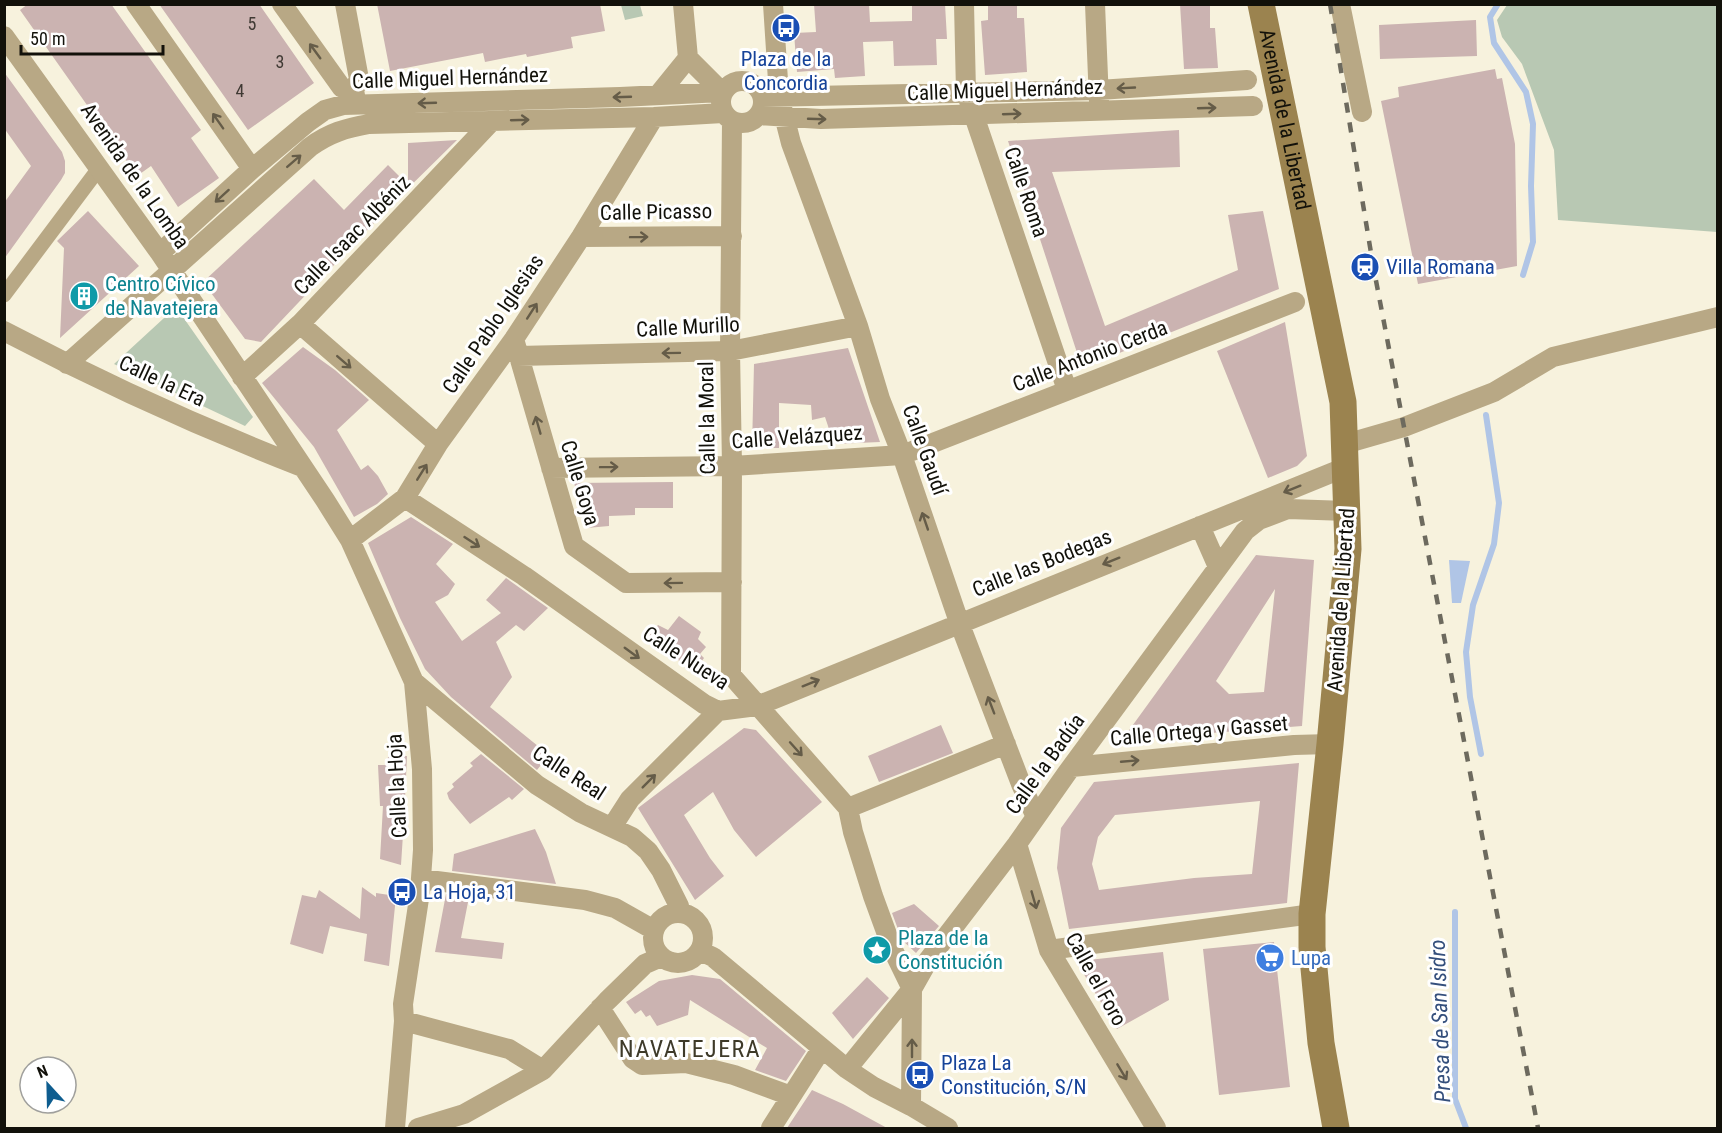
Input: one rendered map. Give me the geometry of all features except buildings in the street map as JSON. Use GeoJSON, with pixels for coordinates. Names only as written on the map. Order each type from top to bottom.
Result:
{"type":"FeatureCollection","features":[{"type":"Feature","properties":{"kind":"main road","name":"Avenida de la Libertad"},"geometry":{"type":"LineString","coordinates":[[1261,4],[1343,402],[1348,549],[1312,914],[1312,947],[1321,1043],[1336,1128]]}},
{"type":"Feature","properties":{"kind":"street"},"geometry":{"type":"LineString","coordinates":[[136,4],[252,169]]}},
{"type":"Feature","properties":{"kind":"street"},"geometry":{"type":"LineString","coordinates":[[282,4],[342,88],[355,97],[359,79],[345,4]]}},
{"type":"Feature","properties":{"kind":"street"},"geometry":{"type":"LineString","coordinates":[[683,4],[688,58],[722,92]]}},
{"type":"Feature","properties":{"kind":"street","name":"Calle Gaudí"},"geometry":{"type":"LineString","coordinates":[[773,4],[767,103],[783,117],[858,326],[880,399],[902,455],[959,622],[1036,817]]}},
{"type":"Feature","properties":{"kind":"street","name":"Calle Roma"},"geometry":{"type":"LineString","coordinates":[[964,4],[966,92],[1067,390]]}},
{"type":"Feature","properties":{"kind":"street"},"geometry":{"type":"LineString","coordinates":[[1095,4],[1099,112]]}},
{"type":"Feature","properties":{"kind":"street"},"geometry":{"type":"LineString","coordinates":[[1340,4],[1362,112]]}},
{"type":"Feature","properties":{"kind":"street","name":"Avenida de la Lomba"},"geometry":{"type":"LineString","coordinates":[[4,36],[172,270],[302,466]]}},
{"type":"Feature","properties":{"kind":"street"},"geometry":{"type":"LineString","coordinates":[[658,95],[688,58]]}},
{"type":"Feature","properties":{"kind":"street"},"geometry":{"type":"LineString","coordinates":[[739,80],[758,87],[767,103],[751,122],[741,124],[727,117],[720,102],[722,92],[729,84],[739,80]]}},
{"type":"Feature","properties":{"kind":"street","name":"Calle Miguel Hernández"},"geometry":{"type":"LineString","coordinates":[[767,103],[966,92],[1099,90],[1247,80]]}},
{"type":"Feature","properties":{"kind":"street","name":"Calle Miguel Hernández"},"geometry":{"type":"LineString","coordinates":[[160,253],[252,169],[325,110],[343,105],[355,97],[397,104],[722,92]]}},
{"type":"Feature","properties":{"kind":"street","name":"Calle Miguel Hernández"},"geometry":{"type":"LineString","coordinates":[[783,117],[821,119],[974,116],[1253,106]]}},
{"type":"Feature","properties":{"kind":"street","name":"Calle Pablo Iglesias"},"geometry":{"type":"LineString","coordinates":[[350,540],[405,498],[438,444],[516,348],[654,117]]}},
{"type":"Feature","properties":{"kind":"street","name":"Calle Miguel Hernández"},"geometry":{"type":"LineString","coordinates":[[67,364],[324,136],[344,128],[369,124],[727,117]]}},
{"type":"Feature","properties":{"kind":"street","name":"Calle la Moral"},"geometry":{"type":"LineString","coordinates":[[727,117],[732,236],[731,675],[757,706]]}},
{"type":"Feature","properties":{"kind":"street","name":"Calle Isaac Albéniz"},"geometry":{"type":"LineString","coordinates":[[242,377],[300,324],[492,121]]}},
{"type":"Feature","properties":{"kind":"street"},"geometry":{"type":"LineString","coordinates":[[4,295],[100,167]]}},
{"type":"Feature","properties":{"kind":"street","name":"Calle Picasso"},"geometry":{"type":"LineString","coordinates":[[581,237],[732,236]]}},
{"type":"Feature","properties":{"kind":"street","name":"Calle Antonio Cerda"},"geometry":{"type":"LineString","coordinates":[[902,455],[1296,302]]}},
{"type":"Feature","properties":{"kind":"street","name":"Calle las Bodegas"},"geometry":{"type":"LineString","coordinates":[[757,706],[1266,499],[1346,455],[1404,427],[1494,392],[1554,357],[1718,316]]}},
{"type":"Feature","properties":{"kind":"street"},"geometry":{"type":"LineString","coordinates":[[300,324],[438,444]]}},
{"type":"Feature","properties":{"kind":"street","name":"Calle Murillo"},"geometry":{"type":"LineString","coordinates":[[516,348],[730,351],[858,326]]}},
{"type":"Feature","properties":{"kind":"street","name":"Calle la Era"},"geometry":{"type":"LineString","coordinates":[[4,332],[67,364],[224,436],[302,466]]}},
{"type":"Feature","properties":{"kind":"street","name":"Calle Goya"},"geometry":{"type":"LineString","coordinates":[[516,348],[574,546],[626,584],[732,582]]}},
{"type":"Feature","properties":{"kind":"street","name":"Calle Velázquez"},"geometry":{"type":"LineString","coordinates":[[551,468],[732,466],[902,455]]}},
{"type":"Feature","properties":{"kind":"street","name":"Calle la Hoja"},"geometry":{"type":"LineString","coordinates":[[302,466],[350,540],[414,682],[422,769],[422,879],[403,1004],[404,1021],[395,1128]]}},
{"type":"Feature","properties":{"kind":"street","name":"Calle Nueva"},"geometry":{"type":"LineString","coordinates":[[405,498],[524,576],[704,704],[718,711],[757,706]]}},
{"type":"Feature","properties":{"kind":"street"},"geometry":{"type":"LineString","coordinates":[[1245,531],[1266,499]]}},
{"type":"Feature","properties":{"kind":"street","name":"Calle la Badúa"},"geometry":{"type":"LineString","coordinates":[[847,1069],[912,989],[929,959],[1017,844],[1245,531],[1259,520],[1288,509],[1347,511]]}},
{"type":"Feature","properties":{"kind":"street"},"geometry":{"type":"LineString","coordinates":[[1200,526],[1218,567]]}},
{"type":"Feature","properties":{"kind":"street","name":"Calle Real"},"geometry":{"type":"LineString","coordinates":[[414,682],[537,785],[581,813],[632,837],[648,851],[661,870],[679,906],[680,913]]}},
{"type":"Feature","properties":{"kind":"street"},"geometry":{"type":"LineString","coordinates":[[757,706],[848,808],[873,896],[892,948],[912,989]]}},
{"type":"Feature","properties":{"kind":"street"},"geometry":{"type":"LineString","coordinates":[[612,826],[630,799],[718,711]]}},
{"type":"Feature","properties":{"kind":"street"},"geometry":{"type":"LineString","coordinates":[[848,808],[1006,744]]}},
{"type":"Feature","properties":{"kind":"street","name":"Calle Ortega y Gasset"},"geometry":{"type":"LineString","coordinates":[[1072,767],[1294,745],[1330,744]]}},
{"type":"Feature","properties":{"kind":"street","name":"Calle el Foro"},"geometry":{"type":"LineString","coordinates":[[1017,844],[1049,950],[1156,1128]]}},
{"type":"Feature","properties":{"kind":"street"},"geometry":{"type":"LineString","coordinates":[[422,879],[585,900],[615,908],[654,930]]}},
{"type":"Feature","properties":{"kind":"street"},"geometry":{"type":"LineString","coordinates":[[680,913],[691,916],[699,924],[703,933],[703,942],[700,951],[693,958],[685,963],[675,964],[661,957],[654,948],[652,939],[660,920],[669,914],[680,913]]}},
{"type":"Feature","properties":{"kind":"street"},"geometry":{"type":"LineString","coordinates":[[1049,950],[1312,914]]}},
{"type":"Feature","properties":{"kind":"street"},"geometry":{"type":"LineString","coordinates":[[700,951],[713,957],[847,1069],[874,1087],[948,1128]]}},
{"type":"Feature","properties":{"kind":"street"},"geometry":{"type":"LineString","coordinates":[[418,1128],[465,1121],[543,1070],[600,1008],[645,964],[661,957]]}},
{"type":"Feature","properties":{"kind":"street","name":"Calle la Badúa"},"geometry":{"type":"LineString","coordinates":[[911,1106],[912,989]]}},
{"type":"Feature","properties":{"kind":"street"},"geometry":{"type":"LineString","coordinates":[[600,1008],[633,1059],[642,1065],[686,1063],[734,1075],[791,1096]]}},
{"type":"Feature","properties":{"kind":"street"},"geometry":{"type":"LineString","coordinates":[[404,1021],[509,1049],[543,1070]]}},
{"type":"Feature","properties":{"kind":"street"},"geometry":{"type":"LineString","coordinates":[[771,1128],[822,1048]]}},
{"type":"Feature","properties":{"kind":"green space"},"geometry":{"type":"Polygon","coordinates":[[[621,5],[640,5],[643,16],[625,20],[621,5]]]}},
{"type":"Feature","properties":{"kind":"green space"},"geometry":{"type":"Polygon","coordinates":[[[1507,5],[1717,5],[1717,232],[1558,220],[1554,150],[1522,64],[1502,37],[1497,20],[1507,5]]]}},
{"type":"Feature","properties":{"kind":"green space"},"geometry":{"type":"Polygon","coordinates":[[[176,307],[253,417],[245,426],[114,364],[176,307]]]}},
{"type":"Feature","properties":{"kind":"water"},"geometry":{"type":"Polygon","coordinates":[[[1449,560],[1470,561],[1461,603],[1452,603],[1449,560]]]}},
{"type":"Feature","properties":{"kind":"waterway","name":"Presa de San Isidro"},"geometry":{"type":"LineString","coordinates":[[1498,4],[1490,17],[1494,43],[1526,92],[1533,124],[1531,186],[1533,242],[1523,275]]}},
{"type":"Feature","properties":{"kind":"waterway","name":"Presa de San Isidro"},"geometry":{"type":"LineString","coordinates":[[1481,754],[1470,697],[1466,652],[1473,605],[1494,544],[1499,503],[1486,415]]}},
{"type":"Feature","properties":{"kind":"waterway","name":"Presa de San Isidro"},"geometry":{"type":"LineString","coordinates":[[1455,912],[1455,1099],[1466,1128]]}},
{"type":"Feature","properties":{"kind":"railway"},"geometry":{"type":"LineString","coordinates":[[1330,4],[1373,265],[1538,1128]]}},
{"type":"Feature","properties":{"kind":"place","name":"Plaza de la Concordia"},"geometry":{"type":"Point","coordinates":[786,28]}},
{"type":"Feature","properties":{"kind":"place","name":"Villa Romana"},"geometry":{"type":"Point","coordinates":[1365,267]}},
{"type":"Feature","properties":{"kind":"place","name":"Centro Cívico de Navatejera"},"geometry":{"type":"Point","coordinates":[84,296]}},
{"type":"Feature","properties":{"kind":"place","name":"La Hoja, 31"},"geometry":{"type":"Point","coordinates":[402,892]}},
{"type":"Feature","properties":{"kind":"place","name":"Plaza de la Constitución"},"geometry":{"type":"Point","coordinates":[877,950]}},
{"type":"Feature","properties":{"kind":"place","name":"Lupa"},"geometry":{"type":"Point","coordinates":[1270,958]}},
{"type":"Feature","properties":{"kind":"place","name":"Plaza La Constitución, S/N"},"geometry":{"type":"Point","coordinates":[920,1075]}},
{"type":"Feature","properties":{"kind":"district","name":"NAVATEJERA"},"geometry":{"type":"Point","coordinates":[690,1049]}}]}
